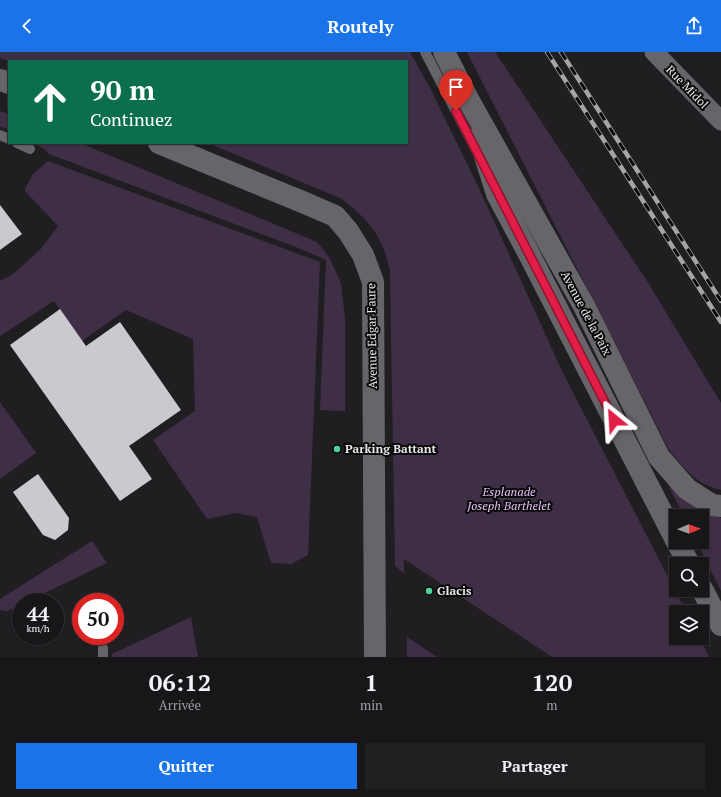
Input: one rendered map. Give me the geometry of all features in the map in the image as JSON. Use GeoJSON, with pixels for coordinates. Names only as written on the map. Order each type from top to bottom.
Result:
{"type":"FeatureCollection","features":[{"type":"Feature","properties":{"kind":"main road","name":"Avenue de la Paix"},"geometry":{"type":"LineString","coordinates":[[444,52],[469,102],[584,306],[659,457],[688,489],[712,504],[721,506]]}},
{"type":"Feature","properties":{"kind":"main road","name":"Avenue de la Paix"},"geometry":{"type":"LineString","coordinates":[[469,102],[494,188],[669,526]]}},
{"type":"Feature","properties":{"kind":"main road","name":"Avenue Edgar Faure"},"geometry":{"type":"LineString","coordinates":[[161,144],[334,216],[348,231],[363,255],[373,282],[375,657]]}},
{"type":"Feature","properties":{"kind":"main road"},"geometry":{"type":"LineString","coordinates":[[706,597],[721,625]]}},
{"type":"Feature","properties":{"kind":"street","name":"Rue Midol"},"geometry":{"type":"LineString","coordinates":[[654,52],[721,121]]}},
{"type":"Feature","properties":{"kind":"lane"},"geometry":{"type":"LineString","coordinates":[[425,52],[437,72],[494,188]]}},
{"type":"Feature","properties":{"kind":"lane"},"geometry":{"type":"LineString","coordinates":[[19,144],[30,149]]}},
{"type":"Feature","properties":{"kind":"green space","name":"Esplanade Joseph Barthelet"},"geometry":{"type":"Polygon","coordinates":[[[0,52],[410,52],[430,88],[478,186],[562,371],[669,579],[669,597],[678,597],[682,605],[669,605],[669,645],[703,645],[709,657],[552,657],[404,559],[404,573],[395,566],[390,271],[381,242],[366,220],[340,198],[210,144],[408,144],[408,60],[8,61],[0,58],[0,52]]]}},
{"type":"Feature","properties":{"kind":"green space"},"geometry":{"type":"Polygon","coordinates":[[[467,52],[495,52],[647,281],[721,403],[721,490],[698,480],[669,450],[467,52]]]}},
{"type":"Feature","properties":{"kind":"green space"},"geometry":{"type":"Polygon","coordinates":[[[0,111],[8,114],[8,130],[0,126],[0,111]]]}},
{"type":"Feature","properties":{"kind":"green space"},"geometry":{"type":"Polygon","coordinates":[[[36,144],[82,144],[317,242],[329,257],[341,283],[345,319],[345,411],[320,410],[326,260],[296,247],[49,154],[36,144]]]}},
{"type":"Feature","properties":{"kind":"green space"},"geometry":{"type":"Polygon","coordinates":[[[48,161],[320,262],[308,555],[291,564],[271,563],[257,517],[236,513],[207,519],[153,440],[195,411],[193,339],[126,310],[82,341],[54,301],[0,336],[0,281],[13,274],[40,250],[58,226],[25,191],[33,174],[48,161]]]}},
{"type":"Feature","properties":{"kind":"green space"},"geometry":{"type":"Polygon","coordinates":[[[0,402],[36,453],[0,479],[0,402]]]}},
{"type":"Feature","properties":{"kind":"green space"},"geometry":{"type":"Polygon","coordinates":[[[668,485],[698,509],[680,509],[668,485]]]}},
{"type":"Feature","properties":{"kind":"green space"},"geometry":{"type":"Polygon","coordinates":[[[709,514],[721,518],[721,591],[709,566],[709,557],[704,557],[700,549],[709,549],[709,514]]]}},
{"type":"Feature","properties":{"kind":"green space"},"geometry":{"type":"Polygon","coordinates":[[[92,541],[107,563],[45,593],[12,593],[12,609],[8,611],[0,610],[0,599],[92,541]]]}},
{"type":"Feature","properties":{"kind":"green space"},"geometry":{"type":"Polygon","coordinates":[[[191,617],[198,657],[112,657],[112,654],[191,617]]]}},
{"type":"Feature","properties":{"kind":"green space"},"geometry":{"type":"Polygon","coordinates":[[[407,637],[437,657],[407,657],[407,637]]]}},
{"type":"Feature","properties":{"kind":"building"},"geometry":{"type":"Polygon","coordinates":[[[0,205],[22,234],[0,250],[0,205]]]}},
{"type":"Feature","properties":{"kind":"building"},"geometry":{"type":"Polygon","coordinates":[[[60,309],[86,346],[120,322],[181,410],[129,446],[152,479],[120,501],[10,345],[60,309]]]}},
{"type":"Feature","properties":{"kind":"building"},"geometry":{"type":"Polygon","coordinates":[[[38,474],[69,518],[68,530],[55,540],[43,535],[13,492],[38,474]]]}},
{"type":"Feature","properties":{"kind":"railway"},"geometry":{"type":"LineString","coordinates":[[547,52],[721,322]]}},
{"type":"Feature","properties":{"kind":"railway"},"geometry":{"type":"LineString","coordinates":[[561,52],[721,301]]}},
{"type":"Feature","properties":{"kind":"place","name":"Parking Battant"},"geometry":{"type":"Point","coordinates":[337,449]}},
{"type":"Feature","properties":{"kind":"place","name":"Glacis"},"geometry":{"type":"Point","coordinates":[429,591]}},
{"type":"Feature","properties":{"kind":"route"},"geometry":{"type":"LineString","coordinates":[[456,111],[497,194],[614,420]]}}]}
